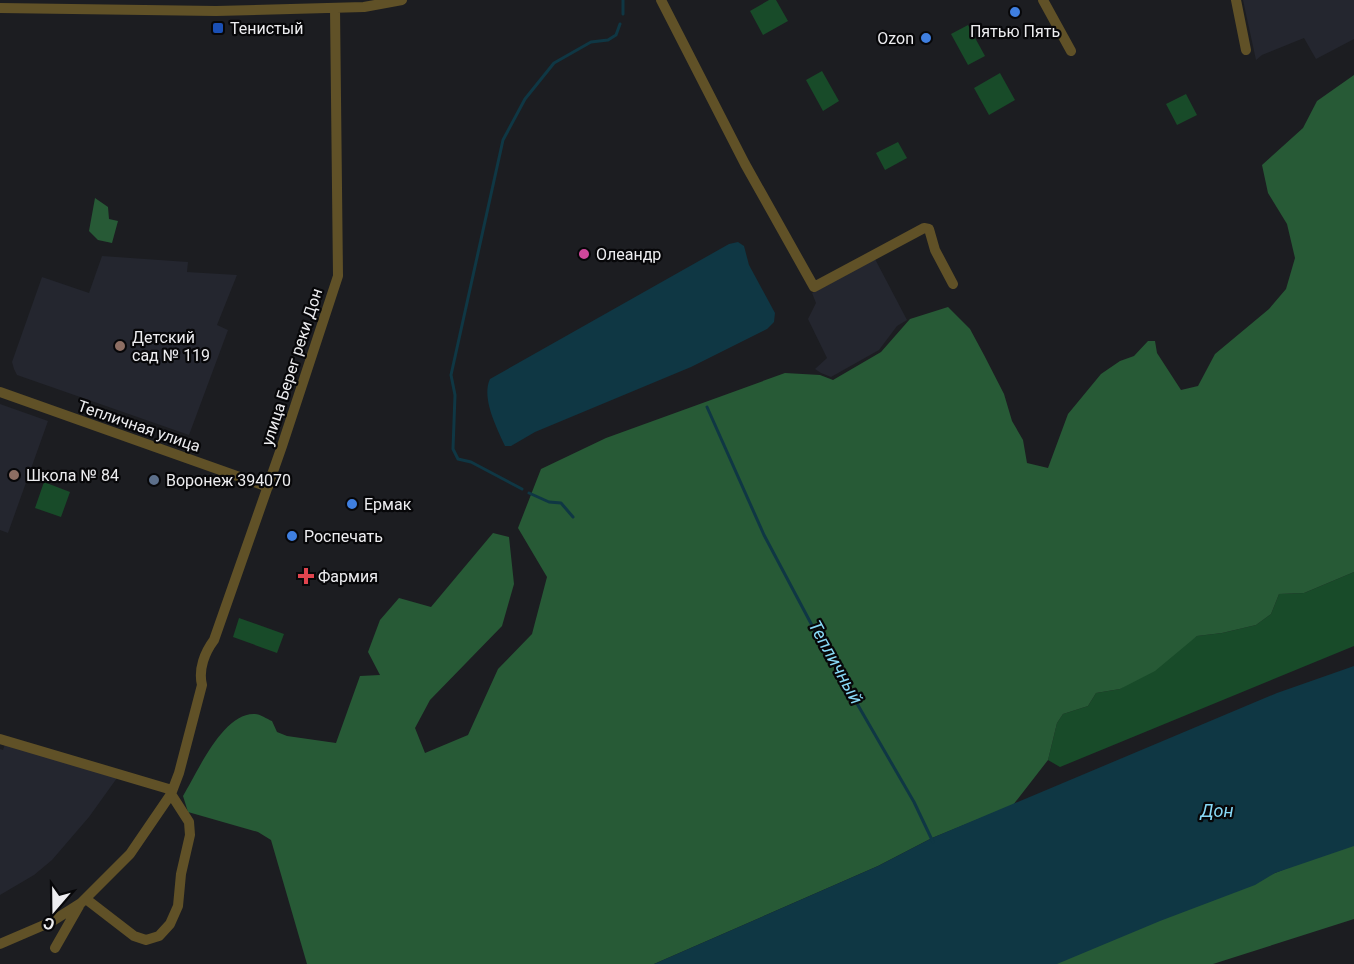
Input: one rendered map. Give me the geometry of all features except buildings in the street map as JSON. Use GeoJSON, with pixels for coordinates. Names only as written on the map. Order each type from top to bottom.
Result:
{"type":"FeatureCollection","features":[{"type":"Feature","properties":{"kind":"street"},"geometry":{"type":"LineString","coordinates":[[0,8],[216,11],[335,8],[402,0]]}},
{"type":"Feature","properties":{"kind":"street"},"geometry":{"type":"LineString","coordinates":[[661,0],[745,164],[814,287],[924,228],[932,234],[935,250],[953,284]]}},
{"type":"Feature","properties":{"kind":"street"},"geometry":{"type":"LineString","coordinates":[[1042,0],[1071,51]]}},
{"type":"Feature","properties":{"kind":"street"},"geometry":{"type":"LineString","coordinates":[[1236,0],[1246,50]]}},
{"type":"Feature","properties":{"kind":"street","name":"улица Берег реки Дон"},"geometry":{"type":"LineString","coordinates":[[0,944],[51,922],[83,901],[130,854],[172,792],[179,773],[202,685],[200,678],[202,666],[209,646],[214,640],[268,487],[338,276],[335,8]]}},
{"type":"Feature","properties":{"kind":"street","name":"Тепличная улица"},"geometry":{"type":"LineString","coordinates":[[0,392],[268,487]]}},
{"type":"Feature","properties":{"kind":"street"},"geometry":{"type":"LineString","coordinates":[[0,739],[172,792],[189,822],[190,835],[181,874],[178,906],[170,924],[159,936],[146,940],[134,936],[83,901],[54,948]]}},
{"type":"Feature","properties":{"kind":"shaded area"},"geometry":{"type":"Polygon","coordinates":[[[1243,0],[1354,0],[1354,39],[1316,59],[1304,38],[1262,55],[1256,60],[1243,0]]]}},
{"type":"Feature","properties":{"kind":"shaded area","name":"Детский сад № 119"},"geometry":{"type":"Polygon","coordinates":[[[102,256],[188,262],[187,272],[237,275],[217,325],[228,330],[189,435],[17,375],[14,369],[12,362],[42,277],[89,293],[102,256]]]}},
{"type":"Feature","properties":{"kind":"shaded area"},"geometry":{"type":"Polygon","coordinates":[[[875,259],[907,320],[897,326],[879,350],[831,377],[821,373],[815,369],[827,358],[808,319],[816,303],[812,293],[875,259]]]}},
{"type":"Feature","properties":{"kind":"shaded area","name":"Школа № 84"},"geometry":{"type":"Polygon","coordinates":[[[0,404],[48,421],[8,533],[0,530],[0,404]]]}},
{"type":"Feature","properties":{"kind":"shaded area"},"geometry":{"type":"Polygon","coordinates":[[[5,744],[117,778],[89,817],[52,860],[34,875],[0,895],[0,749],[3,750],[5,744]]]}},
{"type":"Feature","properties":{"kind":"green space"},"geometry":{"type":"Polygon","coordinates":[[[769,0],[776,0],[788,21],[763,35],[750,11],[769,0]]]}},
{"type":"Feature","properties":{"kind":"green space"},"geometry":{"type":"Polygon","coordinates":[[[968,25],[985,56],[968,65],[951,34],[968,25]]]}},
{"type":"Feature","properties":{"kind":"green space"},"geometry":{"type":"Polygon","coordinates":[[[822,71],[839,101],[823,111],[806,80],[822,71]]]}},
{"type":"Feature","properties":{"kind":"green space"},"geometry":{"type":"Polygon","coordinates":[[[1000,73],[1015,100],[989,115],[974,88],[1000,73]]]}},
{"type":"Feature","properties":{"kind":"green space"},"geometry":{"type":"Polygon","coordinates":[[[1354,75],[1354,572],[1304,593],[1279,594],[1271,614],[1256,625],[1197,636],[1155,671],[1120,689],[1096,693],[1088,706],[1063,714],[1057,723],[1048,760],[1013,805],[932,838],[878,866],[654,964],[307,964],[271,840],[258,832],[188,812],[183,796],[203,759],[222,733],[243,716],[255,714],[272,721],[277,732],[287,736],[336,743],[360,676],[380,675],[368,652],[380,620],[399,598],[431,607],[493,533],[509,537],[514,584],[502,626],[430,700],[415,728],[425,753],[468,735],[498,669],[532,634],[547,577],[518,528],[541,469],[606,438],[785,373],[820,375],[833,380],[881,352],[910,319],[948,307],[970,329],[1004,394],[1012,421],[1023,440],[1027,463],[1048,468],[1068,414],[1101,374],[1120,361],[1134,356],[1148,341],[1155,341],[1157,353],[1181,390],[1198,386],[1215,354],[1269,309],[1286,289],[1295,258],[1287,224],[1268,193],[1262,165],[1303,128],[1317,101],[1354,75]]]}},
{"type":"Feature","properties":{"kind":"green space"},"geometry":{"type":"Polygon","coordinates":[[[1186,94],[1197,115],[1177,125],[1166,104],[1186,94]]]}},
{"type":"Feature","properties":{"kind":"green space"},"geometry":{"type":"Polygon","coordinates":[[[898,142],[907,158],[885,170],[876,153],[898,142]]]}},
{"type":"Feature","properties":{"kind":"green space"},"geometry":{"type":"Polygon","coordinates":[[[95,198],[108,207],[109,219],[118,221],[112,243],[98,240],[89,231],[95,198]]]}},
{"type":"Feature","properties":{"kind":"green space"},"geometry":{"type":"Polygon","coordinates":[[[44,482],[70,492],[61,517],[35,508],[44,482]]]}},
{"type":"Feature","properties":{"kind":"green space"},"geometry":{"type":"Polygon","coordinates":[[[1354,572],[1354,646],[1060,767],[1048,760],[1057,723],[1063,714],[1088,706],[1096,693],[1120,689],[1197,636],[1256,625],[1271,614],[1279,594],[1304,593],[1354,572]]]}},
{"type":"Feature","properties":{"kind":"green space"},"geometry":{"type":"Polygon","coordinates":[[[239,618],[284,634],[277,653],[233,637],[239,618]]]}},
{"type":"Feature","properties":{"kind":"green space"},"geometry":{"type":"Polygon","coordinates":[[[1354,841],[1354,919],[1213,964],[1051,964],[1354,841]]]}},
{"type":"Feature","properties":{"kind":"water"},"geometry":{"type":"Polygon","coordinates":[[[738,242],[744,246],[749,265],[775,313],[774,322],[767,329],[691,367],[535,432],[511,446],[505,446],[489,404],[487,395],[490,379],[729,244],[738,242]]]}},
{"type":"Feature","properties":{"kind":"water","name":"Дон"},"geometry":{"type":"Polygon","coordinates":[[[1354,666],[1354,846],[1275,873],[1255,885],[1057,964],[654,964],[878,866],[932,838],[1277,693],[1354,666]]]}},
{"type":"Feature","properties":{"kind":"waterway"},"geometry":{"type":"LineString","coordinates":[[623,0],[623,14]]}},
{"type":"Feature","properties":{"kind":"waterway"},"geometry":{"type":"LineString","coordinates":[[522,489],[471,462],[458,459],[453,449],[455,395],[451,375],[503,140],[525,99],[554,63],[591,42],[608,40],[616,35],[620,24]]}},
{"type":"Feature","properties":{"kind":"waterway","name":"Тепличный"},"geometry":{"type":"LineString","coordinates":[[707,407],[764,535],[815,631],[914,802],[933,842]]}},
{"type":"Feature","properties":{"kind":"waterway"},"geometry":{"type":"LineString","coordinates":[[529,493],[549,502],[561,503],[573,517]]}},
{"type":"Feature","properties":{"kind":"place","name":"Пятью Пять"},"geometry":{"type":"Point","coordinates":[1015,12]}},
{"type":"Feature","properties":{"kind":"place","name":"Тенистый"},"geometry":{"type":"Point","coordinates":[218,28]}},
{"type":"Feature","properties":{"kind":"place","name":"Ozon"},"geometry":{"type":"Point","coordinates":[926,38]}},
{"type":"Feature","properties":{"kind":"place","name":"Олеандр"},"geometry":{"type":"Point","coordinates":[584,254]}},
{"type":"Feature","properties":{"kind":"place","name":"Детский сад № 119"},"geometry":{"type":"Point","coordinates":[120,346]}},
{"type":"Feature","properties":{"kind":"place","name":"Школа № 84"},"geometry":{"type":"Point","coordinates":[14,475]}},
{"type":"Feature","properties":{"kind":"place","name":"Воронеж 394070"},"geometry":{"type":"Point","coordinates":[154,480]}},
{"type":"Feature","properties":{"kind":"place","name":"Ермак"},"geometry":{"type":"Point","coordinates":[352,504]}},
{"type":"Feature","properties":{"kind":"place","name":"Роспечать"},"geometry":{"type":"Point","coordinates":[292,536]}},
{"type":"Feature","properties":{"kind":"place","name":"Фармия"},"geometry":{"type":"Point","coordinates":[306,576]}}]}
